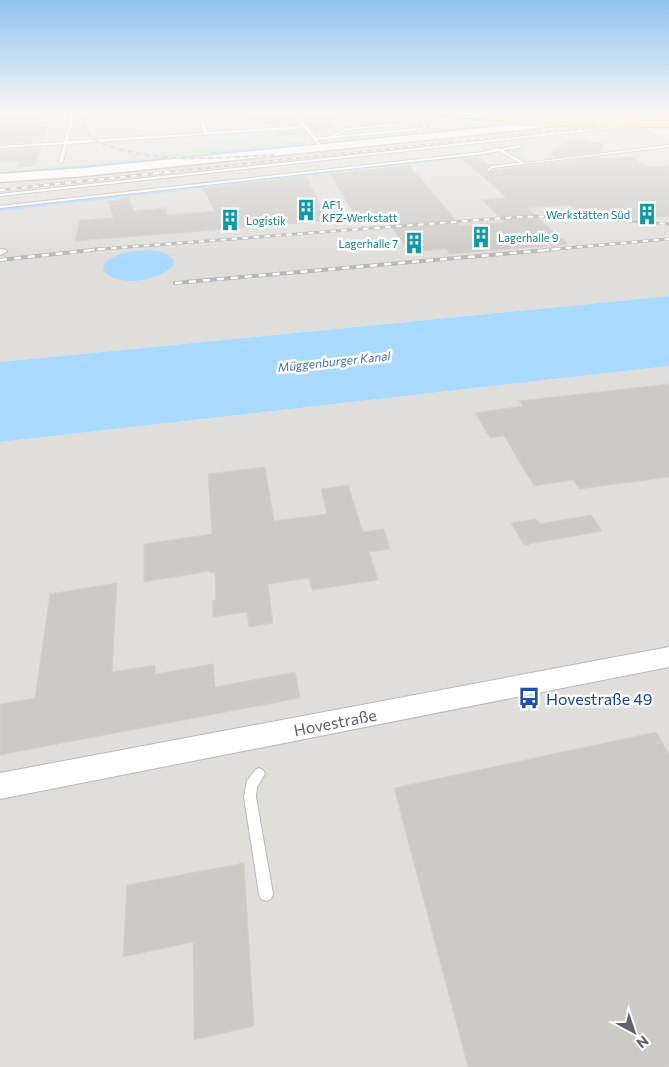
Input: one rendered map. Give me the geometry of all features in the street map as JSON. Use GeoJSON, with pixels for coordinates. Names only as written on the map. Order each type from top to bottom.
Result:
{"type":"FeatureCollection","features":[{"type":"Feature","properties":{"kind":"street"},"geometry":{"type":"LineString","coordinates":[[0,178],[84,172],[162,162]]}},
{"type":"Feature","properties":{"kind":"street","name":"Hovestraße"},"geometry":{"type":"LineString","coordinates":[[0,786],[669,657]]}},
{"type":"Feature","properties":{"kind":"lane"},"geometry":{"type":"LineString","coordinates":[[0,195],[300,162],[310,172]]}},
{"type":"Feature","properties":{"kind":"lane"},"geometry":{"type":"LineString","coordinates":[[0,207],[398,162]]}},
{"type":"Feature","properties":{"kind":"lane"},"geometry":{"type":"LineString","coordinates":[[520,162],[524,164]]}},
{"type":"Feature","properties":{"kind":"lane"},"geometry":{"type":"LineString","coordinates":[[488,170],[491,168],[542,162]]}},
{"type":"Feature","properties":{"kind":"lane"},"geometry":{"type":"LineString","coordinates":[[259,774],[251,785],[250,797],[266,894]]}},
{"type":"Feature","properties":{"kind":"shaded area"},"geometry":{"type":"Polygon","coordinates":[[[0,162],[153,162],[153,162],[0,175],[0,162]]]}},
{"type":"Feature","properties":{"kind":"shaded area"},"geometry":{"type":"Polygon","coordinates":[[[186,162],[669,162],[669,296],[0,362],[0,180],[186,162]]]}},
{"type":"Feature","properties":{"kind":"shaded area"},"geometry":{"type":"Polygon","coordinates":[[[669,366],[669,1067],[0,1067],[0,442],[669,366]]]}},
{"type":"Feature","properties":{"kind":"green space"},"geometry":{"type":"Polygon","coordinates":[[[153,162],[163,162],[86,170],[153,162]]]}},
{"type":"Feature","properties":{"kind":"water"},"geometry":{"type":"Polygon","coordinates":[[[151,250],[162,252],[171,257],[174,261],[173,266],[158,276],[128,281],[119,280],[103,271],[109,259],[134,251],[151,250]]]}},
{"type":"Feature","properties":{"kind":"water","name":"Müggenburger Kanal"},"geometry":{"type":"Polygon","coordinates":[[[669,296],[669,366],[0,442],[0,362],[669,296]]]}},
{"type":"Feature","properties":{"kind":"building"},"geometry":{"type":"Polygon","coordinates":[[[20,162],[36,162],[35,166],[17,167],[20,162]]]}},
{"type":"Feature","properties":{"kind":"building"},"geometry":{"type":"Polygon","coordinates":[[[465,162],[485,162],[490,165],[486,170],[487,173],[493,170],[559,162],[639,162],[648,167],[669,166],[669,216],[634,219],[624,212],[583,215],[570,205],[527,208],[568,244],[450,254],[446,249],[409,252],[385,217],[357,219],[330,174],[409,165],[460,225],[504,222],[482,200],[507,198],[465,162]]]}},
{"type":"Feature","properties":{"kind":"building"},"geometry":{"type":"Polygon","coordinates":[[[306,176],[328,221],[75,241],[80,220],[113,218],[109,201],[129,198],[134,211],[166,208],[167,215],[215,211],[202,188],[306,176]]]}},
{"type":"Feature","properties":{"kind":"building"},"geometry":{"type":"Polygon","coordinates":[[[669,384],[669,477],[579,489],[573,480],[534,486],[504,436],[490,438],[475,413],[523,406],[519,401],[669,384]]]}},
{"type":"Feature","properties":{"kind":"building"},"geometry":{"type":"Polygon","coordinates":[[[265,467],[274,521],[327,514],[321,489],[348,485],[363,532],[384,529],[390,549],[369,552],[378,580],[312,590],[309,578],[268,584],[273,623],[249,627],[247,612],[213,617],[212,601],[216,600],[215,572],[210,573],[210,571],[144,582],[144,544],[212,534],[208,474],[265,467]]]}},
{"type":"Feature","properties":{"kind":"building"},"geometry":{"type":"Polygon","coordinates":[[[591,515],[602,531],[524,545],[511,523],[536,519],[540,524],[591,515]]]}},
{"type":"Feature","properties":{"kind":"building"},"geometry":{"type":"Polygon","coordinates":[[[117,583],[112,672],[155,665],[155,674],[213,664],[215,687],[295,672],[300,698],[0,755],[0,704],[35,698],[50,594],[117,583]]]}},
{"type":"Feature","properties":{"kind":"building"},"geometry":{"type":"Polygon","coordinates":[[[656,732],[669,754],[669,1067],[468,1067],[394,788],[656,732]]]}},
{"type":"Feature","properties":{"kind":"building"},"geometry":{"type":"Polygon","coordinates":[[[244,863],[254,1026],[194,1040],[193,942],[123,957],[127,885],[244,863]]]}},
{"type":"Feature","properties":{"kind":"waterway"},"geometry":{"type":"LineString","coordinates":[[6,173],[126,162]]}},
{"type":"Feature","properties":{"kind":"waterway"},"geometry":{"type":"LineString","coordinates":[[319,173],[419,162]]}},
{"type":"Feature","properties":{"kind":"waterway"},"geometry":{"type":"LineString","coordinates":[[0,174],[19,172]]}},
{"type":"Feature","properties":{"kind":"waterway"},"geometry":{"type":"LineString","coordinates":[[314,174],[330,172]]}},
{"type":"Feature","properties":{"kind":"waterway"},"geometry":{"type":"LineString","coordinates":[[182,189],[308,175]]}},
{"type":"Feature","properties":{"kind":"waterway"},"geometry":{"type":"LineString","coordinates":[[0,210],[176,190]]}},
{"type":"Feature","properties":{"kind":"railway"},"geometry":{"type":"LineString","coordinates":[[157,173],[264,162]]}},
{"type":"Feature","properties":{"kind":"railway"},"geometry":{"type":"LineString","coordinates":[[0,190],[169,172]]}},
{"type":"Feature","properties":{"kind":"railway"},"geometry":{"type":"LineString","coordinates":[[99,249],[518,217],[566,216],[669,224]]}},
{"type":"Feature","properties":{"kind":"railway"},"geometry":{"type":"LineString","coordinates":[[544,250],[669,239]]}},
{"type":"Feature","properties":{"kind":"railway"},"geometry":{"type":"LineString","coordinates":[[0,260],[99,249]]}},
{"type":"Feature","properties":{"kind":"railway"},"geometry":{"type":"LineString","coordinates":[[89,250],[99,249]]}},
{"type":"Feature","properties":{"kind":"railway"},"geometry":{"type":"LineString","coordinates":[[175,283],[558,249]]}},
{"type":"Feature","properties":{"kind":"place","name":"AF1, KFZ-Werkstatt"},"geometry":{"type":"Point","coordinates":[306,210]}},
{"type":"Feature","properties":{"kind":"place","name":"Werkstätten Süd"},"geometry":{"type":"Point","coordinates":[647,214]}},
{"type":"Feature","properties":{"kind":"place","name":"Logistik"},"geometry":{"type":"Point","coordinates":[230,220]}},
{"type":"Feature","properties":{"kind":"place","name":"Lagerhalle 9"},"geometry":{"type":"Point","coordinates":[481,237]}},
{"type":"Feature","properties":{"kind":"place","name":"Lagerhalle 7"},"geometry":{"type":"Point","coordinates":[414,243]}},
{"type":"Feature","properties":{"kind":"place","name":"Hovestraße 49"},"geometry":{"type":"Point","coordinates":[529,698]}}]}
